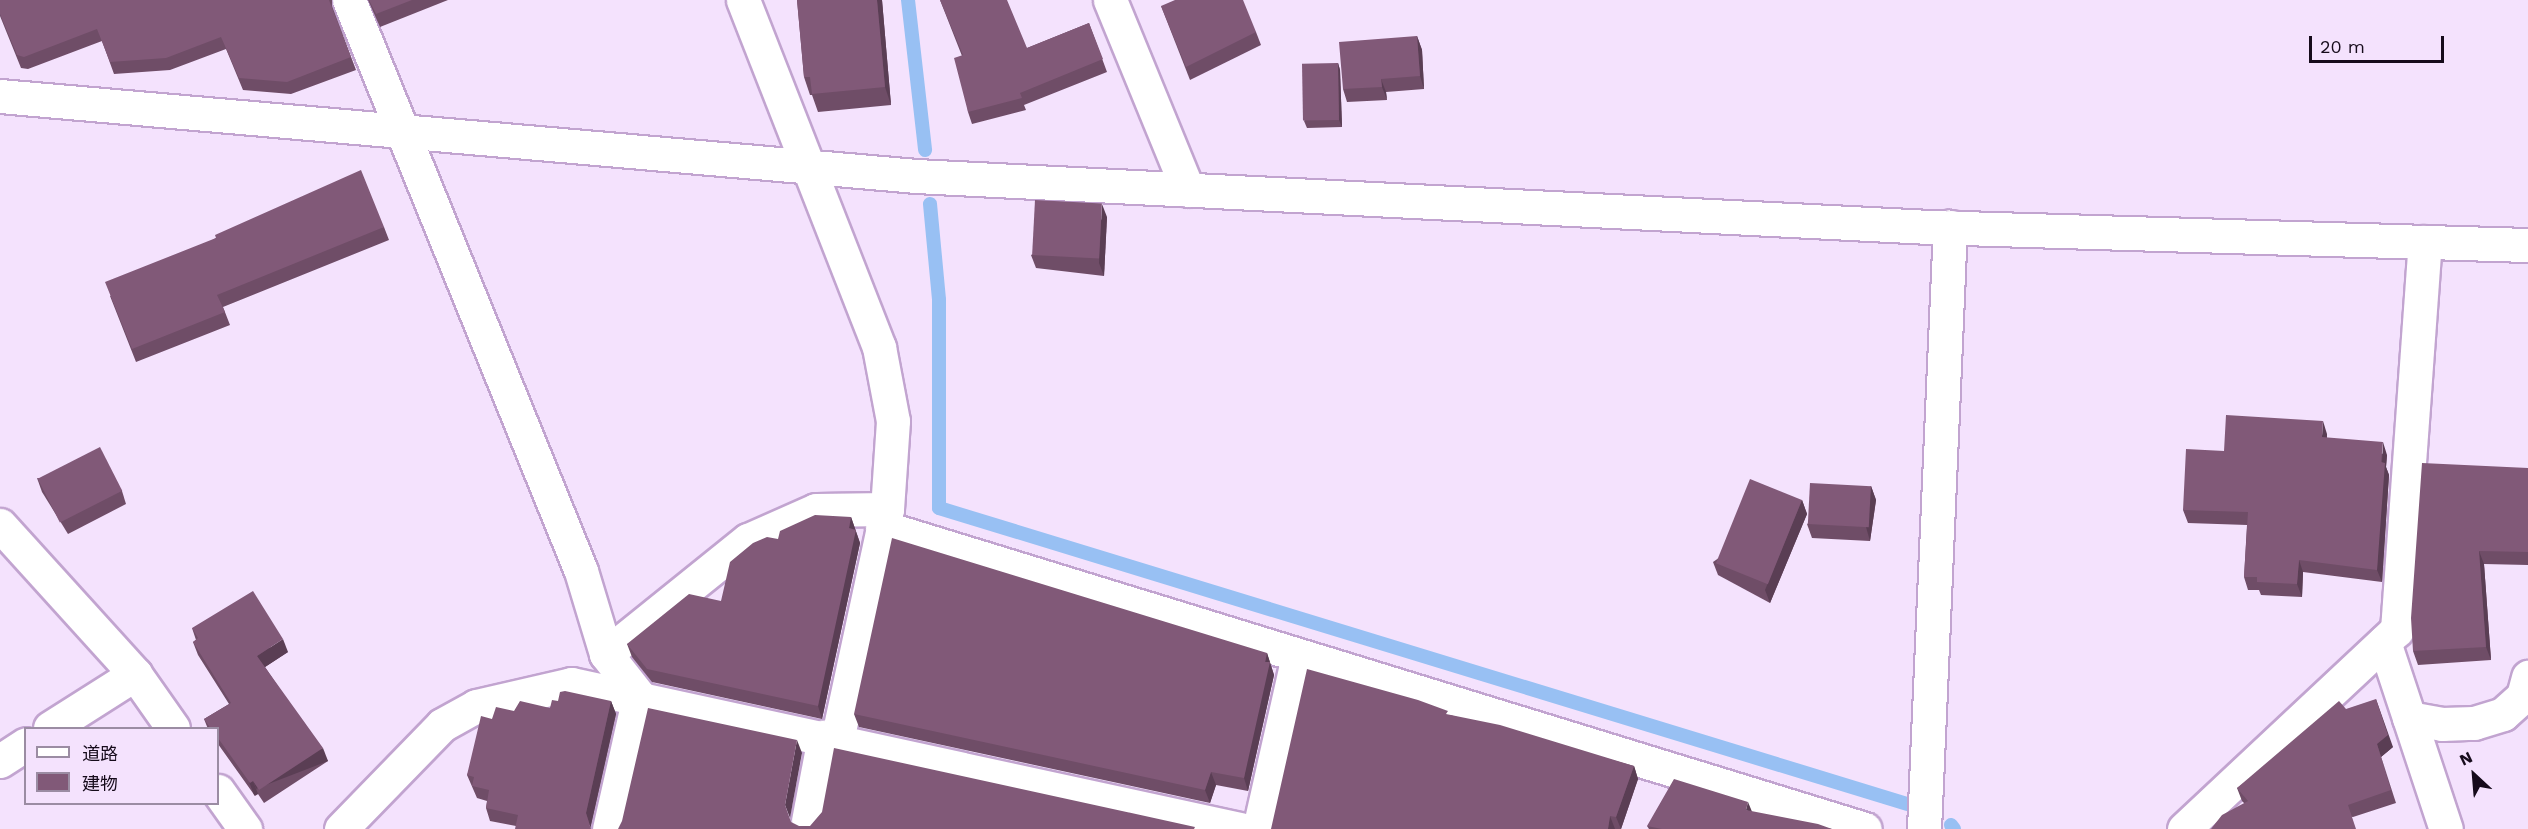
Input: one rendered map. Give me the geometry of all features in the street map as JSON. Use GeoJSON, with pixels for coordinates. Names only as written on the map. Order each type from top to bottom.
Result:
{"type":"FeatureCollection","features":[{"type":"Feature","properties":{"kind":"street"},"geometry":{"type":"LineString","coordinates":[[349,0],[400,131],[581,571],[606,654],[639,696]]}},
{"type":"Feature","properties":{"kind":"street"},"geometry":{"type":"LineString","coordinates":[[743,0],[879,347],[893,421],[884,518],[831,738],[808,821]]}},
{"type":"Feature","properties":{"kind":"street"},"geometry":{"type":"LineString","coordinates":[[1110,0],[1188,190]]}},
{"type":"Feature","properties":{"kind":"street"},"geometry":{"type":"LineString","coordinates":[[0,96],[916,176],[1950,227],[2528,245]]}},
{"type":"Feature","properties":{"kind":"street"},"geometry":{"type":"LineString","coordinates":[[1924,829],[1950,227]]}},
{"type":"Feature","properties":{"kind":"street"},"geometry":{"type":"LineString","coordinates":[[2184,829],[2397,630],[2426,242]]}},
{"type":"Feature","properties":{"kind":"street"},"geometry":{"type":"LineString","coordinates":[[606,654],[748,540],[816,510],[884,518],[1298,656],[1865,829]]}},
{"type":"Feature","properties":{"kind":"street"},"geometry":{"type":"LineString","coordinates":[[0,525],[135,674],[173,727]]}},
{"type":"Feature","properties":{"kind":"street"},"geometry":{"type":"LineString","coordinates":[[2384,642],[2446,829]]}},
{"type":"Feature","properties":{"kind":"street"},"geometry":{"type":"LineString","coordinates":[[1259,829],[1298,656]]}},
{"type":"Feature","properties":{"kind":"street"},"geometry":{"type":"LineString","coordinates":[[53,727],[135,674]]}},
{"type":"Feature","properties":{"kind":"street"},"geometry":{"type":"LineString","coordinates":[[2409,718],[2442,724],[2474,723],[2503,714],[2523,696],[2528,677]]}},
{"type":"Feature","properties":{"kind":"street"},"geometry":{"type":"LineString","coordinates":[[341,829],[442,725],[476,706],[571,684],[639,696],[1239,829]]}},
{"type":"Feature","properties":{"kind":"street"},"geometry":{"type":"LineString","coordinates":[[609,829],[639,696]]}},
{"type":"Feature","properties":{"kind":"street"},"geometry":{"type":"LineString","coordinates":[[0,761],[24,745]]}},
{"type":"Feature","properties":{"kind":"street"},"geometry":{"type":"LineString","coordinates":[[219,792],[244,829]]}},
{"type":"Feature","properties":{"kind":"building"},"geometry":{"type":"Polygon","coordinates":[[[0,0],[329,0],[351,57],[287,82],[239,78],[221,37],[166,58],[110,62],[97,29],[24,57],[17,55],[0,14],[0,0]]]}},
{"type":"Feature","properties":{"kind":"building"},"geometry":{"type":"Polygon","coordinates":[[[369,0],[412,0],[376,14],[369,0]]]}},
{"type":"Feature","properties":{"kind":"building"},"geometry":{"type":"Polygon","coordinates":[[[797,0],[877,0],[885,87],[812,94],[810,77],[804,77],[797,0]]]}},
{"type":"Feature","properties":{"kind":"building"},"geometry":{"type":"Polygon","coordinates":[[[940,0],[1007,0],[1027,48],[1089,23],[1103,59],[1020,93],[1022,98],[968,112],[954,58],[963,55],[940,0]]]}},
{"type":"Feature","properties":{"kind":"building"},"geometry":{"type":"Polygon","coordinates":[[[1175,0],[1243,0],[1256,32],[1186,67],[1161,6],[1175,0]]]}},
{"type":"Feature","properties":{"kind":"building"},"geometry":{"type":"Polygon","coordinates":[[[1417,36],[1420,76],[1381,79],[1382,87],[1343,89],[1339,42],[1417,36]]]}},
{"type":"Feature","properties":{"kind":"building"},"geometry":{"type":"Polygon","coordinates":[[[1338,63],[1339,120],[1303,121],[1302,64],[1338,63]]]}},
{"type":"Feature","properties":{"kind":"building"},"geometry":{"type":"Polygon","coordinates":[[[361,170],[384,227],[217,295],[225,312],[132,349],[105,282],[216,238],[215,235],[361,170]]]}},
{"type":"Feature","properties":{"kind":"building"},"geometry":{"type":"Polygon","coordinates":[[[1035,200],[1102,204],[1099,258],[1032,255],[1035,200]]]}},
{"type":"Feature","properties":{"kind":"building"},"geometry":{"type":"Polygon","coordinates":[[[2226,415],[2323,421],[2322,437],[2383,442],[2381,462],[2385,463],[2377,570],[2299,560],[2297,584],[2257,582],[2257,577],[2244,577],[2248,512],[2183,510],[2186,449],[2224,451],[2226,415]]]}},
{"type":"Feature","properties":{"kind":"building"},"geometry":{"type":"Polygon","coordinates":[[[100,447],[122,491],[60,522],[38,479],[100,447]]]}},
{"type":"Feature","properties":{"kind":"building"},"geometry":{"type":"Polygon","coordinates":[[[2422,463],[2528,468],[2528,552],[2479,551],[2486,647],[2413,651],[2411,618],[2422,463]]]}},
{"type":"Feature","properties":{"kind":"building"},"geometry":{"type":"Polygon","coordinates":[[[1750,479],[1802,500],[1768,584],[1716,563],[1750,479]]]}},
{"type":"Feature","properties":{"kind":"building"},"geometry":{"type":"Polygon","coordinates":[[[1810,483],[1871,486],[1869,527],[1808,524],[1810,483]]]}},
{"type":"Feature","properties":{"kind":"building"},"geometry":{"type":"Polygon","coordinates":[[[815,515],[851,517],[849,528],[856,530],[818,706],[647,669],[627,644],[689,594],[721,601],[730,562],[753,543],[767,537],[778,539],[780,531],[815,515]]]}},
{"type":"Feature","properties":{"kind":"building"},"geometry":{"type":"Polygon","coordinates":[[[892,538],[1267,653],[1265,662],[1270,662],[1244,778],[1211,772],[1205,790],[854,714],[892,538]]]}},
{"type":"Feature","properties":{"kind":"building"},"geometry":{"type":"Polygon","coordinates":[[[253,591],[283,639],[257,656],[323,748],[259,790],[253,781],[250,783],[219,739],[219,727],[210,727],[204,719],[231,703],[193,642],[198,638],[192,628],[253,591]]]}},
{"type":"Feature","properties":{"kind":"building"},"geometry":{"type":"Polygon","coordinates":[[[1307,669],[1418,700],[1448,711],[1446,714],[1500,725],[1634,766],[1616,817],[1610,816],[1608,829],[1271,829],[1307,669]]]}},
{"type":"Feature","properties":{"kind":"building"},"geometry":{"type":"Polygon","coordinates":[[[565,691],[611,701],[586,813],[591,829],[515,829],[518,815],[486,808],[489,790],[472,786],[474,777],[467,775],[481,716],[492,719],[496,707],[514,711],[520,701],[550,708],[552,700],[558,701],[560,692],[565,691]]]}},
{"type":"Feature","properties":{"kind":"building"},"geometry":{"type":"Polygon","coordinates":[[[2376,699],[2388,735],[2377,744],[2391,790],[2348,805],[2356,829],[2211,829],[2222,815],[2248,801],[2237,788],[2339,701],[2346,709],[2376,699]]]}},
{"type":"Feature","properties":{"kind":"building"},"geometry":{"type":"Polygon","coordinates":[[[648,708],[797,740],[785,805],[791,822],[799,826],[810,826],[822,812],[834,748],[1195,827],[1194,829],[618,829],[622,821],[648,708]]]}},
{"type":"Feature","properties":{"kind":"building"},"geometry":{"type":"Polygon","coordinates":[[[1674,779],[1748,802],[1746,810],[1818,824],[1832,829],[1662,829],[1647,826],[1674,779]]]}},
{"type":"Feature","properties":{"kind":"waterway"},"geometry":{"type":"LineString","coordinates":[[908,0],[925,150]]}},
{"type":"Feature","properties":{"kind":"waterway"},"geometry":{"type":"LineString","coordinates":[[930,204],[939,300],[939,508],[1907,804]]}},
{"type":"Feature","properties":{"kind":"waterway"},"geometry":{"type":"LineString","coordinates":[[1951,825],[1954,829]]}}]}
